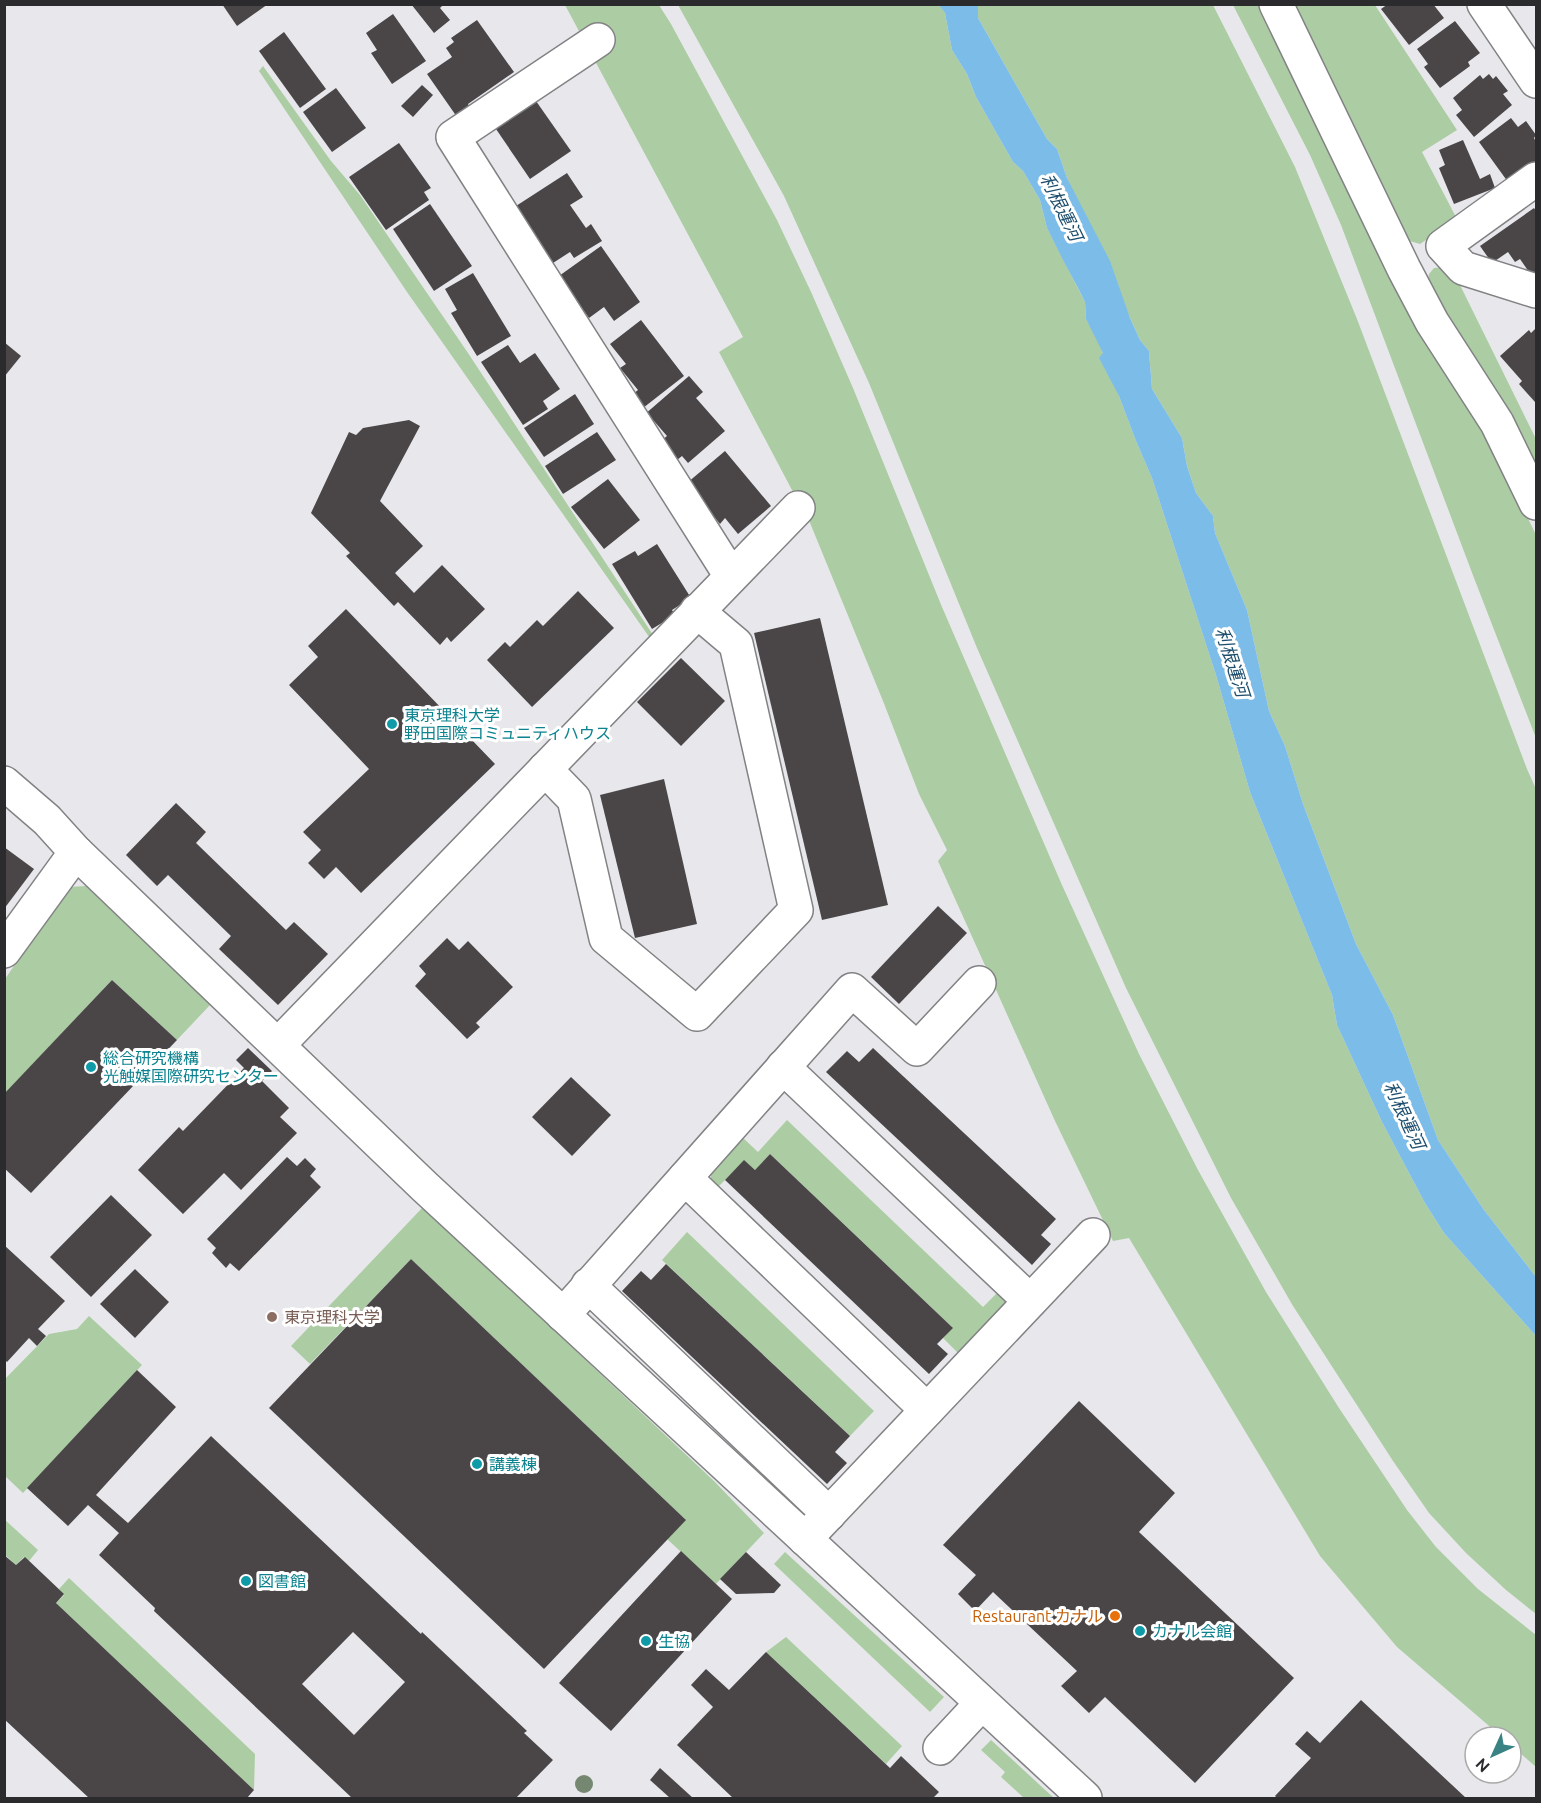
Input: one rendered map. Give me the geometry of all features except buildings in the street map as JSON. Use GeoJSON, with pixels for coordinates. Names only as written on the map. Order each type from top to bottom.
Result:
{"type":"FeatureCollection","features":[{"type":"Feature","properties":{"kind":"street"},"geometry":{"type":"LineString","coordinates":[[1276,4],[1404,269],[1432,322],[1497,423],[1536,503]]}},
{"type":"Feature","properties":{"kind":"street"},"geometry":{"type":"LineString","coordinates":[[1484,4],[1536,81]]}},
{"type":"Feature","properties":{"kind":"street"},"geometry":{"type":"LineString","coordinates":[[598,40],[453,137],[731,576]]}},
{"type":"Feature","properties":{"kind":"street"},"geometry":{"type":"LineString","coordinates":[[1404,269],[1443,246],[1536,179]]}},
{"type":"Feature","properties":{"kind":"street"},"geometry":{"type":"LineString","coordinates":[[1443,246],[1463,268],[1536,291]]}},
{"type":"Feature","properties":{"kind":"street"},"geometry":{"type":"LineString","coordinates":[[278,1045],[798,508]]}},
{"type":"Feature","properties":{"kind":"street"},"geometry":{"type":"LineString","coordinates":[[545,769],[574,799],[606,938],[697,1014],[796,910],[736,644],[697,611]]}},
{"type":"Feature","properties":{"kind":"street"},"geometry":{"type":"LineString","coordinates":[[4,783],[47,820],[76,852],[425,1187],[1085,1798]]}},
{"type":"Feature","properties":{"kind":"street"},"geometry":{"type":"LineString","coordinates":[[4,951],[76,852]]}},
{"type":"Feature","properties":{"kind":"street"},"geometry":{"type":"LineString","coordinates":[[563,1315],[852,990],[917,1049],[979,983]]}},
{"type":"Feature","properties":{"kind":"street"},"geometry":{"type":"LineString","coordinates":[[783,1067],[1030,1301]]}},
{"type":"Feature","properties":{"kind":"street"},"geometry":{"type":"LineString","coordinates":[[685,1178],[927,1410]]}},
{"type":"Feature","properties":{"kind":"street"},"geometry":{"type":"LineString","coordinates":[[805,1539],[1093,1235]]}},
{"type":"Feature","properties":{"kind":"street"},"geometry":{"type":"LineString","coordinates":[[588,1285],[829,1514]]}},
{"type":"Feature","properties":{"kind":"street"},"geometry":{"type":"LineString","coordinates":[[940,1748],[982,1703]]}},
{"type":"Feature","properties":{"kind":"green space"},"geometry":{"type":"Polygon","coordinates":[[[939,4],[945,13],[952,50],[1013,162],[1023,171],[1040,200],[1047,228],[1085,302],[1086,319],[1098,340],[1152,478],[1216,675],[1250,792],[1332,995],[1337,1025],[1382,1122],[1425,1203],[1444,1233],[1536,1336],[1536,1614],[1466,1553],[1429,1513],[1293,1306],[1231,1198],[1126,988],[977,648],[869,383],[784,196],[678,5],[939,4]]]}},
{"type":"Feature","properties":{"kind":"green space"},"geometry":{"type":"Polygon","coordinates":[[[565,5],[659,5],[671,24],[777,220],[812,294],[853,388],[942,607],[1062,885],[1139,1054],[1198,1170],[1266,1292],[1407,1510],[1436,1547],[1478,1589],[1536,1635],[1536,1767],[1523,1756],[1523,1725],[1488,1725],[1397,1647],[1320,1556],[1129,1238],[1113,1241],[1055,1121],[938,861],[947,850],[919,794],[808,518],[777,509],[793,492],[719,352],[743,337],[565,5]]]}},
{"type":"Feature","properties":{"kind":"green space"},"geometry":{"type":"Polygon","coordinates":[[[978,5],[1213,5],[1295,167],[1357,319],[1536,789],[1536,1277],[1484,1210],[1438,1140],[1393,1015],[1356,944],[1303,804],[1285,746],[1269,711],[1247,610],[1215,533],[1213,516],[1196,493],[1187,466],[1182,438],[1152,389],[1149,351],[1140,340],[1067,178],[1057,149],[1047,139],[978,18],[978,5]]]}},
{"type":"Feature","properties":{"kind":"green space"},"geometry":{"type":"Polygon","coordinates":[[[1233,5],[1261,5],[1480,418],[1536,535],[1536,738],[1341,225],[1310,155],[1233,5]]]}},
{"type":"Feature","properties":{"kind":"green space"},"geometry":{"type":"Polygon","coordinates":[[[1291,5],[1375,5],[1457,130],[1422,152],[1457,219],[1420,244],[1406,240],[1291,5]]]}},
{"type":"Feature","properties":{"kind":"green space"},"geometry":{"type":"Polygon","coordinates":[[[263,66],[331,161],[360,195],[468,353],[655,638],[652,641],[407,292],[259,71],[263,66]]]}},
{"type":"Feature","properties":{"kind":"green space"},"geometry":{"type":"Polygon","coordinates":[[[1443,267],[1458,281],[1536,439],[1536,471],[1443,314],[1428,281],[1429,274],[1434,268],[1443,267]]]}},
{"type":"Feature","properties":{"kind":"green space"},"geometry":{"type":"Polygon","coordinates":[[[86,886],[210,1005],[177,1040],[112,980],[5,1094],[5,979],[68,887],[86,886]]]}},
{"type":"Feature","properties":{"kind":"green space"},"geometry":{"type":"Polygon","coordinates":[[[787,1120],[983,1307],[1002,1288],[1009,1307],[961,1356],[943,1338],[952,1327],[770,1154],[755,1170],[744,1161],[717,1188],[711,1182],[711,1170],[741,1136],[758,1152],[787,1120]]]}},
{"type":"Feature","properties":{"kind":"green space"},"geometry":{"type":"Polygon","coordinates":[[[423,1207],[714,1481],[764,1533],[716,1584],[667,1539],[685,1519],[411,1259],[310,1364],[291,1346],[423,1207]]]}},
{"type":"Feature","properties":{"kind":"green space"},"geometry":{"type":"Polygon","coordinates":[[[687,1232],[874,1411],[850,1436],[662,1260],[687,1232]]]}},
{"type":"Feature","properties":{"kind":"green space"},"geometry":{"type":"Polygon","coordinates":[[[89,1316],[142,1365],[23,1493],[5,1476],[4,1380],[49,1334],[77,1329],[89,1316]]]}},
{"type":"Feature","properties":{"kind":"green space"},"geometry":{"type":"Polygon","coordinates":[[[4,1519],[38,1550],[29,1561],[24,1557],[16,1565],[5,1555],[4,1519]]]}},
{"type":"Feature","properties":{"kind":"green space"},"geometry":{"type":"Polygon","coordinates":[[[785,1552],[944,1697],[930,1712],[774,1564],[785,1552]]]}},
{"type":"Feature","properties":{"kind":"green space"},"geometry":{"type":"Polygon","coordinates":[[[69,1578],[255,1754],[254,1790],[56,1603],[64,1595],[59,1589],[69,1578]]]}},
{"type":"Feature","properties":{"kind":"green space"},"geometry":{"type":"Polygon","coordinates":[[[786,1637],[902,1746],[886,1764],[766,1652],[786,1637]]]}},
{"type":"Feature","properties":{"kind":"green space"},"geometry":{"type":"Polygon","coordinates":[[[991,1740],[1054,1798],[1024,1798],[1001,1777],[1005,1772],[981,1750],[991,1740]]]}},
{"type":"Feature","properties":{"kind":"water","name":"利根運河"},"geometry":{"type":"Polygon","coordinates":[[[939,5],[978,5],[978,18],[1047,139],[1057,149],[1067,178],[1110,261],[1130,318],[1140,340],[1149,351],[1152,389],[1182,438],[1187,466],[1196,493],[1213,516],[1215,533],[1247,610],[1269,711],[1285,746],[1303,804],[1356,944],[1393,1015],[1438,1140],[1484,1210],[1536,1277],[1536,1336],[1444,1233],[1425,1203],[1382,1122],[1337,1025],[1332,995],[1250,792],[1216,675],[1152,478],[1119,396],[1099,358],[1103,353],[1086,319],[1085,302],[1047,228],[1040,200],[1023,171],[1013,162],[952,50],[945,13],[939,5]]]}},
{"type":"Feature","properties":{"kind":"place","name":"東京理科大学 野田国際コミュニティハウス"},"geometry":{"type":"Point","coordinates":[392,724]}},
{"type":"Feature","properties":{"kind":"place","name":"総合研究機構 光触媒国際研究センター"},"geometry":{"type":"Point","coordinates":[91,1067]}},
{"type":"Feature","properties":{"kind":"place","name":"東京理科大学"},"geometry":{"type":"Point","coordinates":[272,1317]}},
{"type":"Feature","properties":{"kind":"place","name":"講義棟"},"geometry":{"type":"Point","coordinates":[477,1464]}},
{"type":"Feature","properties":{"kind":"place","name":"図書館"},"geometry":{"type":"Point","coordinates":[246,1581]}},
{"type":"Feature","properties":{"kind":"place","name":"Restaurant カナル"},"geometry":{"type":"Point","coordinates":[1115,1616]}},
{"type":"Feature","properties":{"kind":"place","name":"カナル会館"},"geometry":{"type":"Point","coordinates":[1140,1631]}},
{"type":"Feature","properties":{"kind":"place","name":"生協"},"geometry":{"type":"Point","coordinates":[646,1641]}}]}
